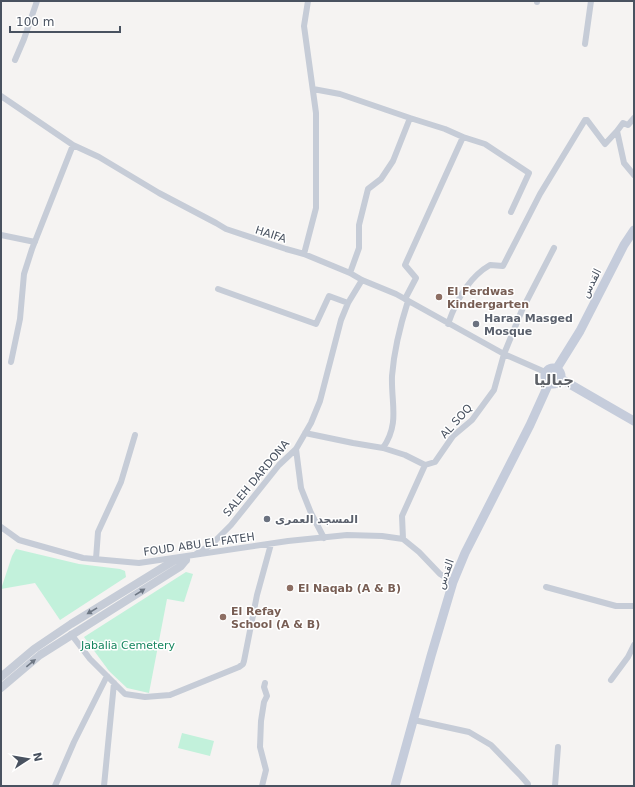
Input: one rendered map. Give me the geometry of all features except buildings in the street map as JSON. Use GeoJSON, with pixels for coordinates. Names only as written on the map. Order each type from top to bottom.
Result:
{"type":"FeatureCollection","features":[{"type":"Feature","properties":{"kind":"main road","name":"القدس"},"geometry":{"type":"LineString","coordinates":[[557,368],[580,331],[624,245],[634,230]]}},
{"type":"Feature","properties":{"kind":"main road"},"geometry":{"type":"LineString","coordinates":[[552,367],[557,368],[562,374],[560,380],[557,383],[548,383],[545,377],[546,372],[552,367]]}},
{"type":"Feature","properties":{"kind":"main road"},"geometry":{"type":"LineString","coordinates":[[560,380],[634,421]]}},
{"type":"Feature","properties":{"kind":"main road","name":"القدس"},"geometry":{"type":"LineString","coordinates":[[396,786],[453,582],[465,553],[530,425],[548,383]]}},
{"type":"Feature","properties":{"kind":"street"},"geometry":{"type":"LineString","coordinates":[[15,60],[37,1]]}},
{"type":"Feature","properties":{"kind":"street"},"geometry":{"type":"LineString","coordinates":[[304,254],[316,208],[316,113],[304,26],[308,1]]}},
{"type":"Feature","properties":{"kind":"street"},"geometry":{"type":"LineString","coordinates":[[585,44],[591,1]]}},
{"type":"Feature","properties":{"kind":"street"},"geometry":{"type":"LineString","coordinates":[[313,89],[340,94],[485,144],[529,173],[511,212]]}},
{"type":"Feature","properties":{"kind":"street","name":"HAIFA"},"geometry":{"type":"LineString","coordinates":[[1,96],[73,145],[99,157],[159,193],[216,222],[226,229],[304,254],[350,273],[362,280],[396,294],[504,354],[546,372]]}},
{"type":"Feature","properties":{"kind":"street"},"geometry":{"type":"LineString","coordinates":[[350,273],[359,248],[359,225],[368,189],[381,179],[393,161],[410,118]]}},
{"type":"Feature","properties":{"kind":"street"},"geometry":{"type":"LineString","coordinates":[[448,324],[452,311],[471,279],[490,264],[503,266],[540,194],[585,120],[587,120],[605,144],[623,123],[629,125],[634,118]]}},
{"type":"Feature","properties":{"kind":"street"},"geometry":{"type":"LineString","coordinates":[[617,131],[624,163],[634,175]]}},
{"type":"Feature","properties":{"kind":"street"},"geometry":{"type":"LineString","coordinates":[[382,448],[389,438],[393,424],[392,376],[397,336],[406,300],[416,278],[405,265],[464,137]]}},
{"type":"Feature","properties":{"kind":"street"},"geometry":{"type":"LineString","coordinates":[[11,362],[20,319],[24,274],[73,145]]}},
{"type":"Feature","properties":{"kind":"street"},"geometry":{"type":"LineString","coordinates":[[1,235],[35,242]]}},
{"type":"Feature","properties":{"kind":"street","name":"AL SOQ"},"geometry":{"type":"LineString","coordinates":[[425,464],[435,462],[453,436],[472,420],[494,390],[504,354],[522,310],[554,248]]}},
{"type":"Feature","properties":{"kind":"street","name":"SALEH DARDONA"},"geometry":{"type":"LineString","coordinates":[[1,688],[40,655],[71,634],[181,566],[190,558],[212,544],[231,525],[279,465],[296,449],[320,400],[341,320],[348,303],[362,280]]}},
{"type":"Feature","properties":{"kind":"street"},"geometry":{"type":"LineString","coordinates":[[218,289],[316,324],[329,296],[348,303]]}},
{"type":"Feature","properties":{"kind":"street"},"geometry":{"type":"LineString","coordinates":[[305,432],[382,448],[405,455],[425,464],[402,516],[403,539],[440,574],[453,582]]}},
{"type":"Feature","properties":{"kind":"street"},"geometry":{"type":"LineString","coordinates":[[96,559],[98,532],[121,482],[136,435]]}},
{"type":"Feature","properties":{"kind":"street"},"geometry":{"type":"LineString","coordinates":[[296,449],[301,488],[310,513],[324,538]]}},
{"type":"Feature","properties":{"kind":"street","name":"FOUD ABU EL FATEH"},"geometry":{"type":"LineString","coordinates":[[1,527],[19,540],[83,558],[139,563],[190,558],[271,544],[347,535],[382,536],[403,539]]}},
{"type":"Feature","properties":{"kind":"street"},"geometry":{"type":"LineString","coordinates":[[71,634],[90,659],[125,694],[145,697],[170,695],[215,678],[243,664],[257,595],[271,544]]}},
{"type":"Feature","properties":{"kind":"street","name":"SALEH DARDONA"},"geometry":{"type":"LineString","coordinates":[[1,677],[34,649],[71,624],[175,560],[190,558]]}},
{"type":"Feature","properties":{"kind":"street"},"geometry":{"type":"LineString","coordinates":[[546,587],[616,606],[634,606]]}},
{"type":"Feature","properties":{"kind":"street"},"geometry":{"type":"LineString","coordinates":[[611,680],[634,646]]}},
{"type":"Feature","properties":{"kind":"street"},"geometry":{"type":"LineString","coordinates":[[55,786],[74,742],[107,676]]}},
{"type":"Feature","properties":{"kind":"street"},"geometry":{"type":"LineString","coordinates":[[104,786],[114,683]]}},
{"type":"Feature","properties":{"kind":"street"},"geometry":{"type":"LineString","coordinates":[[262,786],[266,770],[260,747],[261,721],[264,702],[267,696],[264,687],[265,683]]}},
{"type":"Feature","properties":{"kind":"street"},"geometry":{"type":"LineString","coordinates":[[414,720],[469,732],[491,745],[513,766],[528,786]]}},
{"type":"Feature","properties":{"kind":"street"},"geometry":{"type":"LineString","coordinates":[[555,786],[558,747]]}},
{"type":"Feature","properties":{"kind":"green space","name":"Jabalia Cemetery"},"geometry":{"type":"Polygon","coordinates":[[[16,549],[79,564],[120,569],[125,571],[126,577],[60,620],[35,583],[1,589],[12,556],[16,549]]]}},
{"type":"Feature","properties":{"kind":"green space","name":"Jabalia Cemetery"},"geometry":{"type":"Polygon","coordinates":[[[186,572],[193,574],[184,602],[167,599],[149,693],[127,688],[109,671],[84,637],[186,572]]]}},
{"type":"Feature","properties":{"kind":"green space"},"geometry":{"type":"Polygon","coordinates":[[[182,733],[214,741],[210,756],[178,748],[182,733]]]}},
{"type":"Feature","properties":{"kind":"place","name":"El Ferdwas Kindergarten"},"geometry":{"type":"Point","coordinates":[439,297]}},
{"type":"Feature","properties":{"kind":"place","name":"Haraa Masged Mosque"},"geometry":{"type":"Point","coordinates":[476,324]}},
{"type":"Feature","properties":{"kind":"place","name":"المسجد العمرى"},"geometry":{"type":"Point","coordinates":[267,519]}},
{"type":"Feature","properties":{"kind":"place","name":"El Naqab (A & B)"},"geometry":{"type":"Point","coordinates":[290,588]}},
{"type":"Feature","properties":{"kind":"place","name":"El Refay School (A & B)"},"geometry":{"type":"Point","coordinates":[223,617]}},
{"type":"Feature","properties":{"kind":"district","name":"جباليا"},"geometry":{"type":"Point","coordinates":[554,380]}}]}
